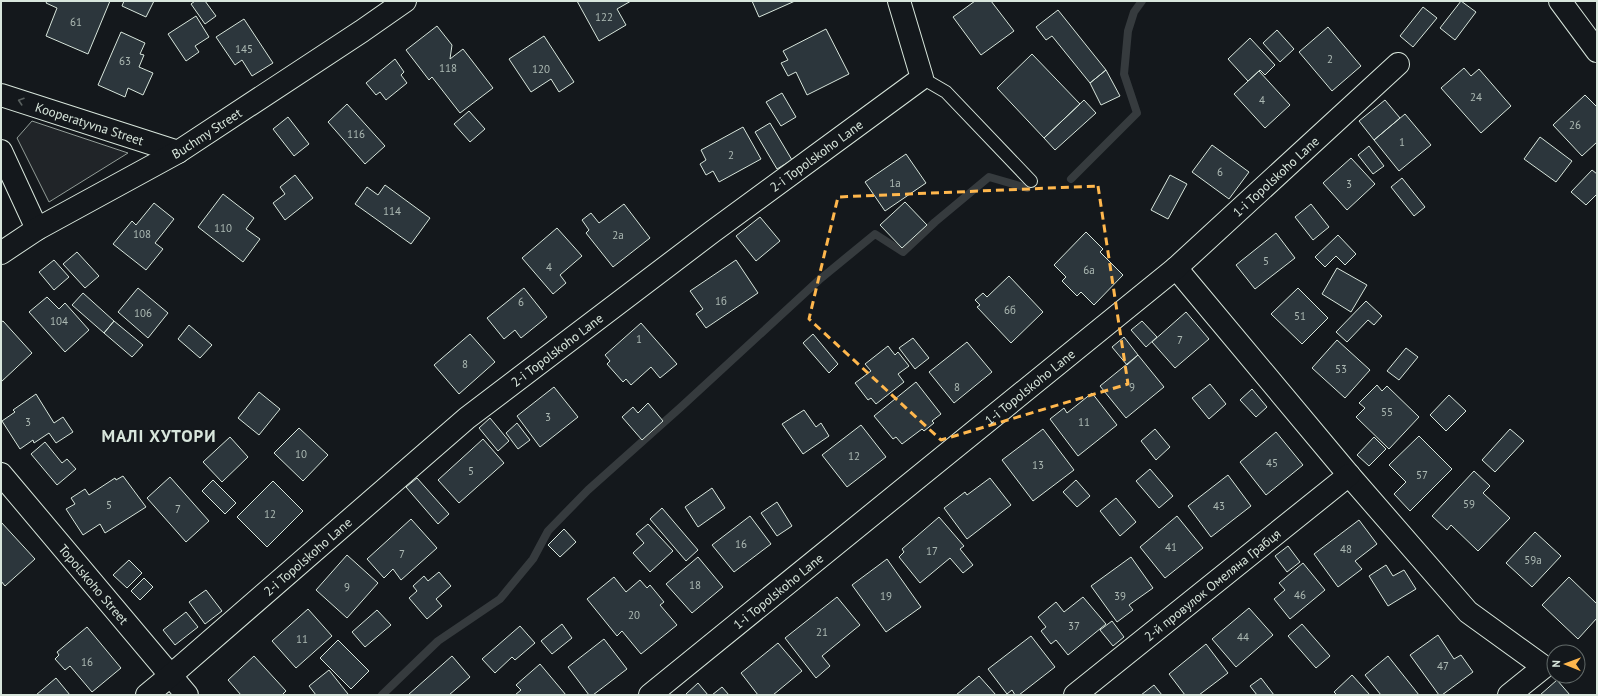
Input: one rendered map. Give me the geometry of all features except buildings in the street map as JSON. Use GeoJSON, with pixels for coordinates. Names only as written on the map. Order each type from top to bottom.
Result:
{"type":"FeatureCollection","features":[{"type":"Feature","properties":{"kind":"street","name":"Buchmy Street"},"geometry":{"type":"LineString","coordinates":[[1,253],[37,228],[178,152],[405,1]]}},
{"type":"Feature","properties":{"kind":"street"},"geometry":{"type":"LineString","coordinates":[[899,1],[922,78]]}},
{"type":"Feature","properties":{"kind":"street"},"geometry":{"type":"LineString","coordinates":[[1560,1],[1597,51]]}},
{"type":"Feature","properties":{"kind":"street","name":"1-i Topolskoho Lane"},"geometry":{"type":"LineString","coordinates":[[650,695],[1176,268],[1398,64]]}},
{"type":"Feature","properties":{"kind":"street","name":"2-i Topolskoho Lane"},"geometry":{"type":"LineString","coordinates":[[147,695],[468,418],[706,237],[922,78]]}},
{"type":"Feature","properties":{"kind":"street","name":"Kooperatyvna Street"},"geometry":{"type":"LineString","coordinates":[[1,95],[178,152]]}},
{"type":"Feature","properties":{"kind":"street"},"geometry":{"type":"LineString","coordinates":[[1,151],[37,228]]}},
{"type":"Feature","properties":{"kind":"street"},"geometry":{"type":"LineString","coordinates":[[1176,268],[1350,475],[1468,612],[1544,667],[1509,695]]}},
{"type":"Feature","properties":{"kind":"street","name":"Topolskoho Street"},"geometry":{"type":"LineString","coordinates":[[1,474],[186,695]]}},
{"type":"Feature","properties":{"kind":"street","name":"2-й провулок Омеляна Грабця"},"geometry":{"type":"LineString","coordinates":[[1075,695],[1350,475]]}},
{"type":"Feature","properties":{"kind":"lane"},"geometry":{"type":"LineString","coordinates":[[922,78],[946,92],[1031,180]]}},
{"type":"Feature","properties":{"kind":"highlighted area"},"geometry":{"type":"Polygon","coordinates":[[[1098,186],[1128,384],[941,440],[809,319],[838,197],[1098,186]]]}},
{"type":"Feature","properties":{"kind":"shaded area"},"geometry":{"type":"Polygon","coordinates":[[[32,121],[128,153],[49,202],[17,138],[32,121]]]}},
{"type":"Feature","properties":{"kind":"waterway"},"geometry":{"type":"LineString","coordinates":[[1071,179],[1137,113],[1124,74],[1128,31],[1134,12],[1142,1]]}},
{"type":"Feature","properties":{"kind":"waterway"},"geometry":{"type":"LineString","coordinates":[[382,695],[438,641],[500,599],[533,559],[548,531],[588,490],[819,280],[875,234],[903,252],[935,222],[989,177],[1027,188]]}},
{"type":"Feature","properties":{"kind":"district","name":"МАЛІ ХУТОРИ"},"geometry":{"type":"Point","coordinates":[159,436]}}]}
